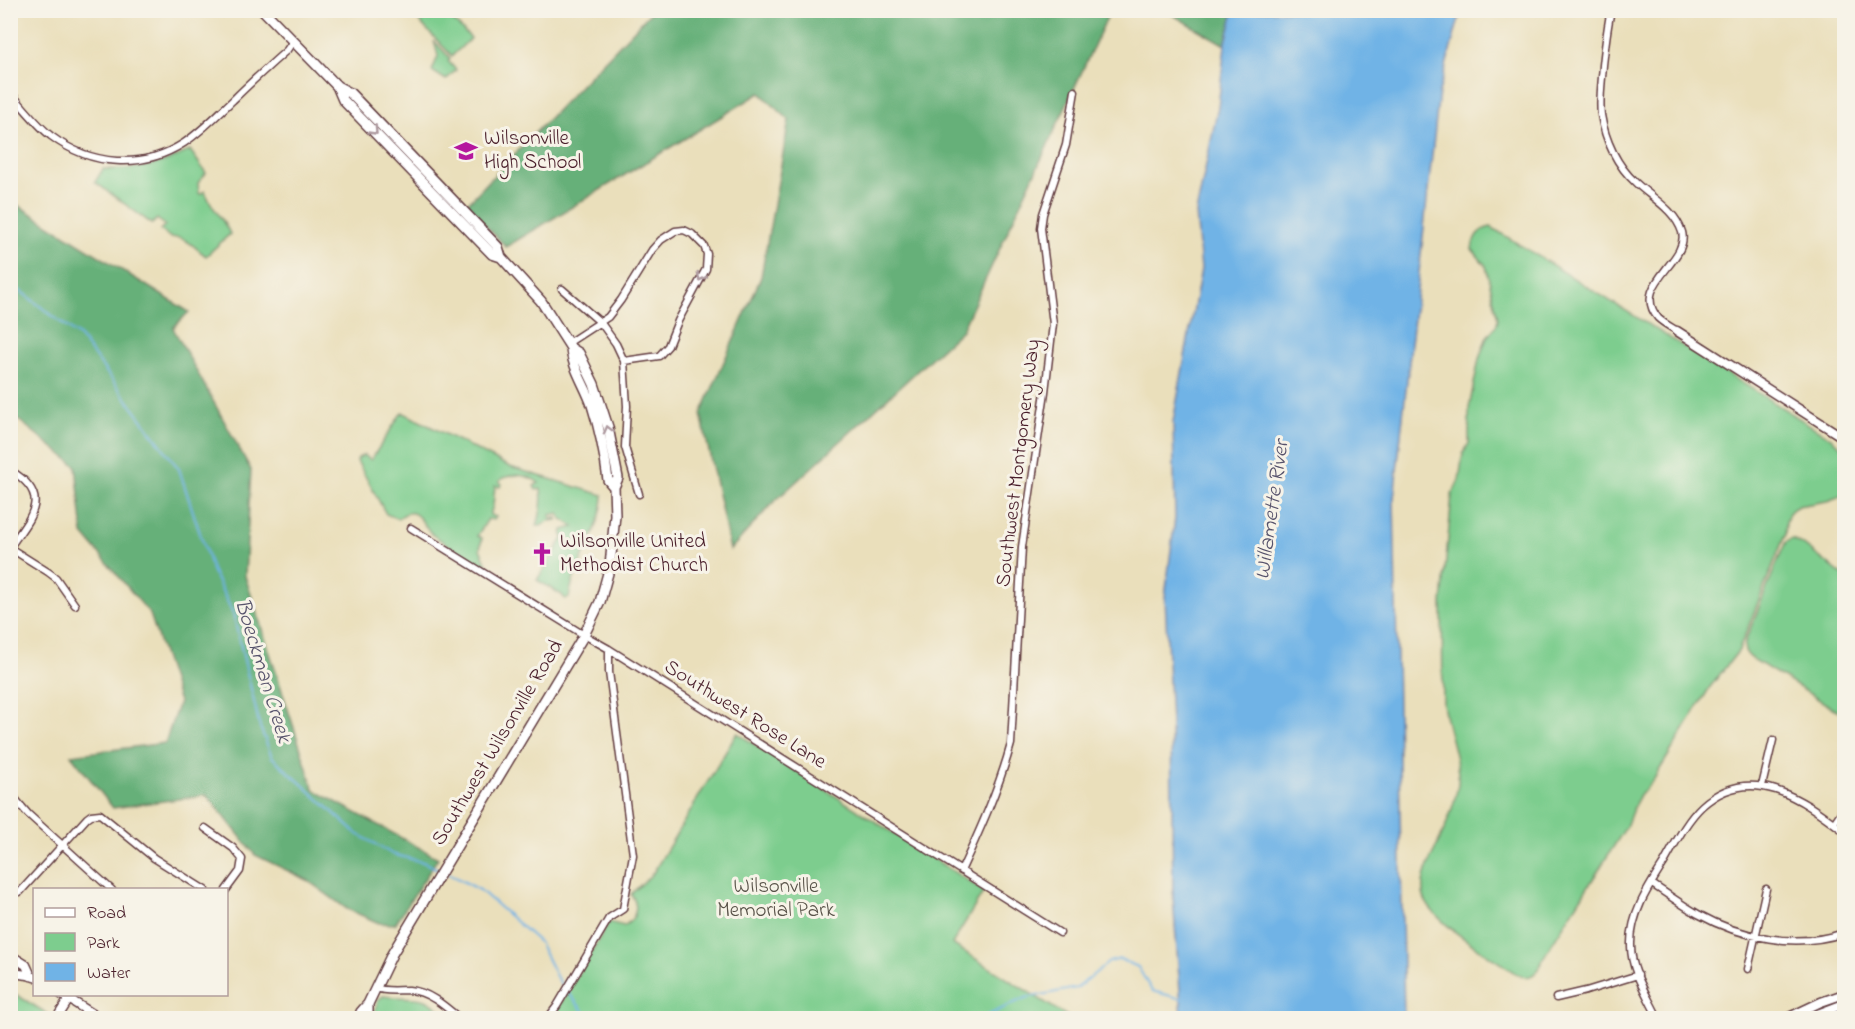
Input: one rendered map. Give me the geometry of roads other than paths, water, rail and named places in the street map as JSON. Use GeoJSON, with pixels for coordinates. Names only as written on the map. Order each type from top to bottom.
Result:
{"type":"FeatureCollection","features":[{"type":"Feature","properties":{"kind":"main road","name":"Southwest Wilsonville Road"},"geometry":{"type":"LineString","coordinates":[[263,10],[337,86],[350,93],[498,247],[501,257],[541,301],[570,345],[572,358],[597,422],[608,480],[614,487],[613,542],[610,566],[600,602],[584,635],[392,954],[359,1018]]}},
{"type":"Feature","properties":{"kind":"main road","name":"Southwest Wilsonville Road"},"geometry":{"type":"LineString","coordinates":[[368,1004],[368,1018]]}},
{"type":"Feature","properties":{"kind":"street"},"geometry":{"type":"LineString","coordinates":[[1611,10],[1605,49],[1601,115],[1610,146],[1616,159],[1636,183],[1666,208],[1683,235],[1677,255],[1658,278],[1653,289],[1651,298],[1656,316],[1845,438]]}},
{"type":"Feature","properties":{"kind":"street"},"geometry":{"type":"LineString","coordinates":[[10,92],[44,129],[74,150],[108,160],[148,159],[175,148],[202,129],[287,50],[293,41]]}},
{"type":"Feature","properties":{"kind":"street","name":"Southwest Montgomery Way"},"geometry":{"type":"LineString","coordinates":[[961,871],[1006,763],[1011,744],[1022,547],[1053,324],[1041,228],[1043,214],[1066,145],[1075,91]]}},
{"type":"Feature","properties":{"kind":"street"},"geometry":{"type":"LineString","coordinates":[[570,345],[608,317],[656,244],[675,231],[684,230],[692,234],[704,246],[706,269],[664,351],[652,358],[624,361]]}},
{"type":"Feature","properties":{"kind":"street"},"geometry":{"type":"LineString","coordinates":[[562,289],[601,323],[616,344],[624,361],[627,405],[625,447],[639,494]]}},
{"type":"Feature","properties":{"kind":"street"},"geometry":{"type":"LineString","coordinates":[[10,470],[29,484],[35,500],[32,513],[10,548],[56,578],[75,605]]}},
{"type":"Feature","properties":{"kind":"street","name":"Southwest Rose Lane"},"geometry":{"type":"LineString","coordinates":[[411,528],[609,649],[1060,933]]}},
{"type":"Feature","properties":{"kind":"street"},"geometry":{"type":"LineString","coordinates":[[548,1018],[609,918],[622,909],[631,872],[633,855],[609,672],[609,649]]}},
{"type":"Feature","properties":{"kind":"street"},"geometry":{"type":"LineString","coordinates":[[1762,786],[1773,740]]}},
{"type":"Feature","properties":{"kind":"street"},"geometry":{"type":"LineString","coordinates":[[1658,1018],[1632,961],[1631,939],[1635,919],[1642,900],[1675,844],[1702,807],[1725,791],[1740,786],[1762,786],[1793,797],[1845,831]]}},
{"type":"Feature","properties":{"kind":"street"},"geometry":{"type":"LineString","coordinates":[[10,793],[28,814],[110,888]]}},
{"type":"Feature","properties":{"kind":"street"},"geometry":{"type":"LineString","coordinates":[[1834,823],[1845,808]]}},
{"type":"Feature","properties":{"kind":"street"},"geometry":{"type":"LineString","coordinates":[[20,892],[87,818],[96,813],[154,858],[202,888]]}},
{"type":"Feature","properties":{"kind":"street"},"geometry":{"type":"LineString","coordinates":[[205,828],[233,848],[242,859],[240,870],[227,888]]}},
{"type":"Feature","properties":{"kind":"street"},"geometry":{"type":"LineString","coordinates":[[1652,884],[1704,917],[1730,929],[1756,936],[1803,940],[1827,938],[1845,933]]}},
{"type":"Feature","properties":{"kind":"street"},"geometry":{"type":"LineString","coordinates":[[1748,969],[1766,889]]}},
{"type":"Feature","properties":{"kind":"street"},"geometry":{"type":"LineString","coordinates":[[10,955],[26,965],[33,977]]}},
{"type":"Feature","properties":{"kind":"street"},"geometry":{"type":"LineString","coordinates":[[10,971],[17,975],[33,977]]}},
{"type":"Feature","properties":{"kind":"street"},"geometry":{"type":"LineString","coordinates":[[1556,998],[1638,975]]}},
{"type":"Feature","properties":{"kind":"street"},"geometry":{"type":"LineString","coordinates":[[375,988],[390,992],[407,990],[424,993],[459,1018]]}},
{"type":"Feature","properties":{"kind":"street"},"geometry":{"type":"LineString","coordinates":[[1806,1016],[1845,994]]}},
{"type":"Feature","properties":{"kind":"street"},"geometry":{"type":"LineString","coordinates":[[57,1018],[68,996],[99,1018]]}},
{"type":"Feature","properties":{"kind":"street"},"geometry":{"type":"LineString","coordinates":[[1787,1018],[1806,1016],[1845,1004]]}},
{"type":"Feature","properties":{"kind":"water","name":"Willamette River"},"geometry":{"type":"Polygon","coordinates":[[[1234,11],[1461,11],[1439,92],[1394,498],[1404,1018],[1182,1018],[1173,898],[1171,724],[1165,597],[1175,518],[1173,422],[1201,269],[1196,213],[1218,107],[1225,45],[1234,11]]]}},
{"type":"Feature","properties":{"kind":"waterway","name":"Boeckman Creek"},"geometry":{"type":"LineString","coordinates":[[10,283],[80,337],[179,469],[212,570],[233,613],[260,727],[272,757],[356,833],[392,854],[423,862],[440,870]]}},
{"type":"Feature","properties":{"kind":"waterway","name":"Boeckman Creek"},"geometry":{"type":"LineString","coordinates":[[445,872],[480,890],[539,942],[558,980],[589,1018]]}},
{"type":"Feature","properties":{"kind":"waterway","name":"Boeckman Creek"},"geometry":{"type":"LineString","coordinates":[[982,1018],[1025,998],[1077,988],[1109,962],[1120,959],[1138,967],[1152,991],[1182,999]]}},
{"type":"Feature","properties":{"kind":"place","name":"Wilsonville High School"},"geometry":{"type":"Point","coordinates":[466,151]}},
{"type":"Feature","properties":{"kind":"place","name":"Wilsonville United Methodist Church"},"geometry":{"type":"Point","coordinates":[542,554]}},
{"type":"Feature","properties":{"kind":"park label","name":"Wilsonville Memorial Park"},"geometry":{"type":"Point","coordinates":[776,899]}}]}
